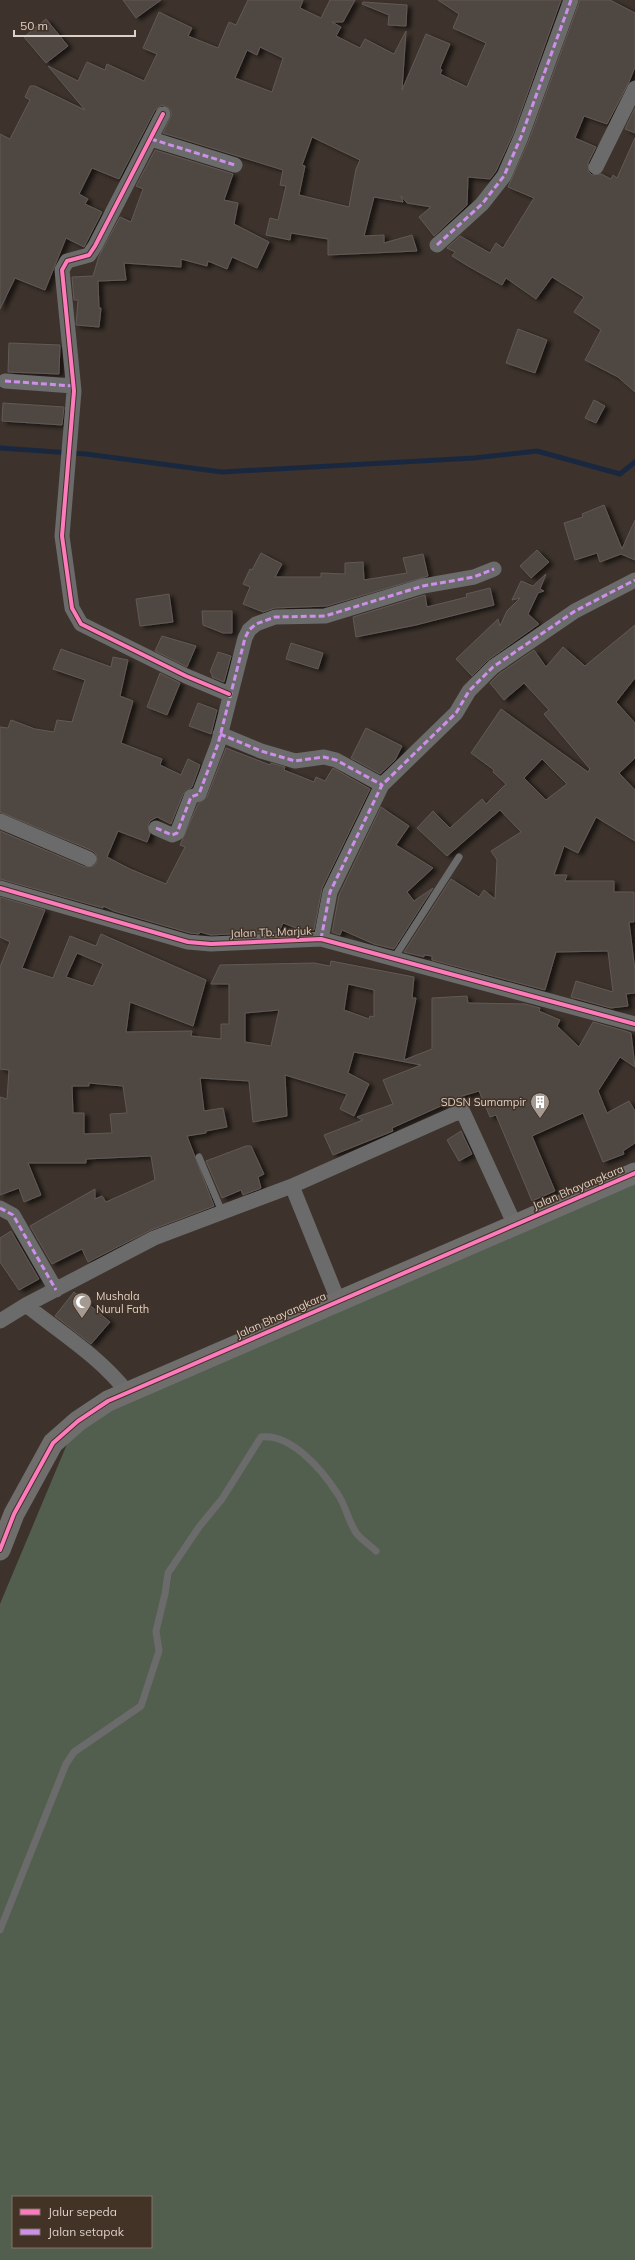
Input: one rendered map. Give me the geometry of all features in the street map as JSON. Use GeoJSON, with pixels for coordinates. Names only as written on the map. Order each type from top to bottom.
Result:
{"type":"FeatureCollection","features":[{"type":"Feature","properties":{"kind":"street"},"geometry":{"type":"LineString","coordinates":[[437,245],[482,204],[504,176],[522,137],[571,0]]}},
{"type":"Feature","properties":{"kind":"street"},"geometry":{"type":"LineString","coordinates":[[596,167],[635,88]]}},
{"type":"Feature","properties":{"kind":"street"},"geometry":{"type":"LineString","coordinates":[[163,114],[89,255],[67,261],[63,265],[62,278],[73,386],[62,536],[72,608],[81,624],[186,676],[229,694]]}},
{"type":"Feature","properties":{"kind":"street"},"geometry":{"type":"LineString","coordinates":[[151,139],[235,165]]}},
{"type":"Feature","properties":{"kind":"street"},"geometry":{"type":"LineString","coordinates":[[5,382],[73,386]]}},
{"type":"Feature","properties":{"kind":"street"},"geometry":{"type":"LineString","coordinates":[[156,828],[172,835],[177,833],[191,797],[199,794],[220,734],[229,694],[245,638],[249,630],[256,624],[275,617],[324,616],[423,586],[474,577],[494,569]]}},
{"type":"Feature","properties":{"kind":"street"},"geometry":{"type":"LineString","coordinates":[[321,939],[330,892],[382,785],[456,713],[469,691],[493,668],[575,611],[635,580]]}},
{"type":"Feature","properties":{"kind":"street"},"geometry":{"type":"LineString","coordinates":[[220,734],[295,761],[324,757],[336,760],[382,785]]}},
{"type":"Feature","properties":{"kind":"street"},"geometry":{"type":"LineString","coordinates":[[0,821],[89,859]]}},
{"type":"Feature","properties":{"kind":"street","name":"Jalan Tb. Marjuk"},"geometry":{"type":"LineString","coordinates":[[0,888],[188,942],[211,944],[321,939],[635,1024]]}},
{"type":"Feature","properties":{"kind":"street"},"geometry":{"type":"LineString","coordinates":[[0,1321],[26,1305],[154,1238],[292,1186],[379,1146],[459,1112],[465,1115],[514,1223]]}},
{"type":"Feature","properties":{"kind":"street","name":"Jalan Bhayangkara"},"geometry":{"type":"LineString","coordinates":[[0,1550],[14,1514],[53,1443],[78,1421],[108,1401],[514,1223],[635,1173]]}},
{"type":"Feature","properties":{"kind":"street"},"geometry":{"type":"LineString","coordinates":[[292,1186],[338,1300]]}},
{"type":"Feature","properties":{"kind":"street"},"geometry":{"type":"LineString","coordinates":[[0,1208],[13,1216],[56,1290]]}},
{"type":"Feature","properties":{"kind":"street"},"geometry":{"type":"LineString","coordinates":[[26,1305],[98,1360],[114,1375],[127,1392]]}},
{"type":"Feature","properties":{"kind":"lane"},"geometry":{"type":"LineString","coordinates":[[394,958],[459,857]]}},
{"type":"Feature","properties":{"kind":"lane"},"geometry":{"type":"LineString","coordinates":[[199,1157],[222,1212]]}},
{"type":"Feature","properties":{"kind":"lane"},"geometry":{"type":"LineString","coordinates":[[0,1930],[66,1764],[74,1752],[135,1712],[141,1706],[155,1669],[159,1651],[156,1631],[165,1594],[168,1573],[199,1527],[222,1498],[261,1437],[270,1436],[299,1449],[308,1457],[338,1493],[357,1534],[376,1550]]}},
{"type":"Feature","properties":{"kind":"green space"},"geometry":{"type":"Polygon","coordinates":[[[635,1176],[635,2260],[0,2260],[0,1604],[75,1425],[635,1176]]]}},
{"type":"Feature","properties":{"kind":"building"},"geometry":{"type":"Polygon","coordinates":[[[123,0],[161,0],[136,18],[123,0]]]}},
{"type":"Feature","properties":{"kind":"building"},"geometry":{"type":"Polygon","coordinates":[[[248,0],[303,0],[300,8],[321,18],[330,0],[355,0],[343,22],[332,22],[341,27],[336,36],[360,48],[365,39],[394,54],[406,31],[402,90],[426,34],[450,44],[440,68],[442,70],[440,74],[467,87],[486,43],[453,28],[459,14],[438,0],[561,0],[513,134],[496,171],[490,179],[468,177],[467,205],[434,236],[419,217],[431,207],[407,203],[401,196],[403,202],[374,197],[364,236],[384,235],[384,243],[412,235],[417,251],[328,255],[328,239],[291,233],[290,240],[266,235],[270,218],[278,220],[286,186],[280,185],[283,170],[163,133],[172,114],[170,109],[162,105],[155,110],[119,179],[92,168],[79,194],[88,199],[85,204],[102,212],[84,247],[66,238],[45,290],[15,278],[0,309],[0,134],[10,139],[30,100],[25,97],[30,86],[35,86],[85,110],[48,66],[78,81],[87,62],[105,70],[107,64],[144,81],[157,54],[143,48],[159,12],[192,28],[188,36],[218,48],[229,22],[236,25],[248,0]],[[260,47],[257,55],[247,50],[235,78],[272,92],[283,58],[260,47]],[[312,137],[302,165],[305,166],[299,195],[349,207],[356,169],[360,160],[312,137]]]}},
{"type":"Feature","properties":{"kind":"building"},"geometry":{"type":"Polygon","coordinates":[[[580,0],[610,0],[635,13],[635,67],[629,82],[607,124],[584,116],[575,138],[596,147],[588,163],[589,172],[592,175],[601,174],[611,179],[613,175],[617,178],[635,138],[635,392],[618,377],[585,360],[601,330],[574,312],[584,297],[552,277],[536,299],[506,278],[502,285],[468,266],[452,256],[455,252],[447,248],[460,236],[490,253],[496,243],[503,248],[534,198],[508,187],[529,140],[580,0]]]}},
{"type":"Feature","properties":{"kind":"building"},"geometry":{"type":"Polygon","coordinates":[[[363,2],[407,5],[406,26],[388,25],[389,15],[362,4],[363,2]]]}},
{"type":"Feature","properties":{"kind":"building"},"geometry":{"type":"Polygon","coordinates":[[[46,19],[68,46],[46,63],[24,37],[46,19]]]}},
{"type":"Feature","properties":{"kind":"building"},"geometry":{"type":"Polygon","coordinates":[[[635,108],[635,133],[625,129],[635,108]]]}},
{"type":"Feature","properties":{"kind":"building"},"geometry":{"type":"Polygon","coordinates":[[[155,150],[233,174],[224,200],[238,203],[234,224],[269,242],[257,268],[232,257],[227,269],[208,261],[207,266],[181,259],[181,267],[124,263],[126,280],[98,281],[99,308],[101,308],[99,327],[76,325],[78,300],[74,300],[72,277],[93,276],[99,256],[120,217],[131,222],[143,189],[136,186],[155,150]]]}},
{"type":"Feature","properties":{"kind":"building"},"geometry":{"type":"Polygon","coordinates":[[[518,329],[547,340],[535,373],[506,363],[518,329]]]}},
{"type":"Feature","properties":{"kind":"building"},"geometry":{"type":"Polygon","coordinates":[[[9,343],[60,345],[59,374],[8,372],[9,343]]]}},
{"type":"Feature","properties":{"kind":"building"},"geometry":{"type":"Polygon","coordinates":[[[594,400],[605,406],[596,423],[585,418],[594,400]]]}},
{"type":"Feature","properties":{"kind":"building"},"geometry":{"type":"Polygon","coordinates":[[[3,403],[64,407],[62,425],[2,421],[3,403]]]}},
{"type":"Feature","properties":{"kind":"building"},"geometry":{"type":"Polygon","coordinates":[[[604,505],[622,549],[635,520],[635,560],[621,554],[600,562],[597,553],[575,560],[564,523],[583,517],[582,514],[604,505]]]}},
{"type":"Feature","properties":{"kind":"building"},"geometry":{"type":"Polygon","coordinates":[[[537,550],[549,562],[531,578],[520,566],[537,550]]]}},
{"type":"Feature","properties":{"kind":"building"},"geometry":{"type":"Polygon","coordinates":[[[261,553],[282,564],[275,577],[321,577],[321,573],[345,574],[345,563],[363,562],[364,580],[407,573],[403,558],[423,554],[428,576],[327,606],[275,608],[263,612],[243,604],[250,587],[243,584],[250,569],[252,570],[261,553]]]}},
{"type":"Feature","properties":{"kind":"building"},"geometry":{"type":"Polygon","coordinates":[[[546,574],[540,589],[544,591],[538,593],[528,614],[539,624],[488,660],[472,676],[456,659],[498,619],[500,626],[507,611],[520,598],[512,600],[521,581],[533,586],[546,574]]]}},
{"type":"Feature","properties":{"kind":"building"},"geometry":{"type":"Polygon","coordinates":[[[490,588],[494,605],[416,625],[356,637],[353,617],[425,595],[427,607],[467,597],[466,594],[490,588]]]}},
{"type":"Feature","properties":{"kind":"building"},"geometry":{"type":"Polygon","coordinates":[[[169,594],[173,622],[140,626],[136,599],[169,594]]]}},
{"type":"Feature","properties":{"kind":"building"},"geometry":{"type":"Polygon","coordinates":[[[202,611],[232,611],[232,633],[223,633],[203,625],[202,611]]]}},
{"type":"Feature","properties":{"kind":"building"},"geometry":{"type":"Polygon","coordinates":[[[635,625],[635,678],[616,702],[635,723],[635,758],[619,773],[635,790],[635,841],[596,817],[578,853],[564,846],[554,875],[567,875],[565,881],[614,881],[614,892],[634,892],[634,922],[629,922],[635,971],[635,993],[626,994],[628,1006],[611,1008],[571,997],[576,981],[613,992],[608,951],[556,952],[545,990],[432,960],[432,956],[424,955],[424,957],[404,952],[451,879],[479,897],[484,890],[495,899],[497,860],[491,851],[521,832],[500,810],[447,856],[417,828],[433,811],[450,828],[482,799],[486,804],[506,784],[493,772],[494,770],[471,753],[501,709],[588,772],[590,769],[544,714],[549,710],[524,683],[504,700],[490,683],[499,674],[534,650],[546,667],[563,647],[585,666],[635,625]],[[542,759],[524,778],[546,800],[567,784],[542,759]]]}},
{"type":"Feature","properties":{"kind":"building"},"geometry":{"type":"Polygon","coordinates":[[[162,636],[196,646],[187,667],[155,651],[162,636]]]}},
{"type":"Feature","properties":{"kind":"building"},"geometry":{"type":"Polygon","coordinates":[[[291,643],[323,653],[318,669],[286,659],[291,643]]]}},
{"type":"Feature","properties":{"kind":"building"},"geometry":{"type":"Polygon","coordinates":[[[61,649],[111,667],[113,657],[128,660],[120,696],[133,701],[121,743],[162,759],[160,765],[181,775],[188,759],[200,765],[192,787],[183,794],[171,824],[157,817],[150,821],[148,825],[150,834],[147,842],[118,831],[107,857],[130,869],[166,884],[185,847],[180,845],[198,804],[207,797],[226,748],[270,765],[271,763],[285,767],[284,770],[314,782],[316,777],[325,781],[333,768],[370,789],[322,888],[314,930],[304,931],[283,923],[279,932],[257,933],[249,930],[248,933],[211,935],[200,932],[199,934],[190,933],[114,911],[103,906],[103,908],[0,879],[0,831],[85,867],[94,866],[97,862],[96,854],[93,851],[0,812],[0,727],[8,728],[11,720],[35,729],[54,732],[57,720],[72,722],[85,680],[53,669],[61,649]]]}},
{"type":"Feature","properties":{"kind":"building"},"geometry":{"type":"Polygon","coordinates":[[[218,652],[231,656],[224,682],[212,677],[210,672],[218,652]]]}},
{"type":"Feature","properties":{"kind":"building"},"geometry":{"type":"Polygon","coordinates":[[[160,673],[180,683],[167,715],[147,707],[160,673]]]}},
{"type":"Feature","properties":{"kind":"building"},"geometry":{"type":"Polygon","coordinates":[[[198,703],[217,710],[211,734],[189,726],[198,703]]]}},
{"type":"Feature","properties":{"kind":"building"},"geometry":{"type":"Polygon","coordinates":[[[366,728],[402,746],[395,760],[380,774],[351,758],[366,728]]]}},
{"type":"Feature","properties":{"kind":"building"},"geometry":{"type":"Polygon","coordinates":[[[381,807],[409,826],[396,845],[433,868],[407,892],[414,901],[433,888],[394,949],[374,944],[342,930],[340,935],[332,932],[339,895],[381,807]]]}},
{"type":"Feature","properties":{"kind":"building"},"geometry":{"type":"Polygon","coordinates":[[[0,897],[45,910],[22,968],[53,978],[70,936],[96,946],[101,934],[206,980],[193,1026],[130,1002],[126,1032],[192,1031],[191,1036],[221,1039],[221,1024],[229,1024],[229,984],[211,984],[220,965],[314,963],[330,966],[331,961],[414,977],[412,998],[416,998],[404,1060],[432,1049],[432,998],[467,996],[468,1003],[525,1004],[540,1008],[539,1011],[560,1020],[557,1026],[579,1047],[593,1022],[625,1031],[631,1033],[635,1067],[620,1057],[598,1091],[607,1113],[629,1101],[635,1111],[635,1143],[623,1151],[624,1154],[603,1162],[583,1113],[532,1136],[555,1191],[532,1201],[496,1115],[490,1117],[479,1091],[442,1102],[443,1105],[392,1128],[393,1131],[333,1155],[324,1135],[363,1120],[357,1117],[393,1104],[383,1080],[421,1065],[354,1052],[348,1073],[369,1084],[354,1116],[340,1109],[347,1094],[285,1075],[287,1116],[253,1122],[249,1081],[200,1078],[204,1111],[223,1108],[227,1127],[206,1131],[206,1133],[187,1136],[214,1206],[151,1230],[88,1262],[82,1249],[52,1264],[30,1226],[95,1189],[95,1199],[102,1196],[106,1202],[155,1180],[151,1156],[86,1159],[86,1163],[28,1163],[41,1195],[24,1202],[19,1188],[0,1195],[0,1097],[7,1099],[9,1070],[0,1069],[0,967],[10,942],[0,937],[0,897]],[[77,953],[66,977],[93,986],[103,964],[77,953]],[[348,984],[344,1010],[369,1019],[370,1016],[374,1017],[374,990],[348,984]],[[279,1010],[245,1013],[245,1042],[271,1046],[279,1010]],[[89,1083],[89,1086],[72,1086],[73,1113],[84,1113],[84,1134],[112,1133],[110,1114],[127,1113],[123,1086],[89,1083]]]}},
{"type":"Feature","properties":{"kind":"building"},"geometry":{"type":"Polygon","coordinates":[[[461,1131],[472,1154],[459,1161],[447,1140],[461,1131]]]}},
{"type":"Feature","properties":{"kind":"building"},"geometry":{"type":"Polygon","coordinates":[[[246,1146],[251,1146],[264,1174],[258,1177],[261,1188],[243,1195],[241,1190],[222,1198],[206,1161],[246,1146]]]}},
{"type":"Feature","properties":{"kind":"building"},"geometry":{"type":"Polygon","coordinates":[[[11,1231],[39,1279],[19,1290],[0,1262],[0,1238],[11,1231]]]}},
{"type":"Feature","properties":{"kind":"building","name":"Mushala Nurul Fath"},"geometry":{"type":"Polygon","coordinates":[[[74,1292],[110,1322],[91,1344],[55,1316],[74,1292]]]}},
{"type":"Feature","properties":{"kind":"waterway"},"geometry":{"type":"LineString","coordinates":[[0,448],[86,454],[222,472],[474,458],[537,451],[620,474],[635,462]]}},
{"type":"Feature","properties":{"kind":"marked path"},"geometry":{"type":"LineString","coordinates":[[437,245],[482,204],[504,176],[521,137],[571,0]]}},
{"type":"Feature","properties":{"kind":"marked path"},"geometry":{"type":"LineString","coordinates":[[151,139],[235,165]]}},
{"type":"Feature","properties":{"kind":"marked path"},"geometry":{"type":"LineString","coordinates":[[5,381],[73,386]]}},
{"type":"Feature","properties":{"kind":"marked path"},"geometry":{"type":"LineString","coordinates":[[156,828],[172,835],[177,833],[191,797],[199,794],[218,744],[245,638],[249,630],[256,624],[275,617],[325,616],[423,586],[474,577],[494,569]]}},
{"type":"Feature","properties":{"kind":"marked path"},"geometry":{"type":"LineString","coordinates":[[321,939],[330,892],[382,785],[456,713],[469,691],[493,667],[575,611],[635,580]]}},
{"type":"Feature","properties":{"kind":"marked path"},"geometry":{"type":"LineString","coordinates":[[220,734],[261,751],[295,761],[324,757],[336,760],[382,785]]}},
{"type":"Feature","properties":{"kind":"marked path"},"geometry":{"type":"LineString","coordinates":[[0,1208],[13,1215],[56,1290]]}},
{"type":"Feature","properties":{"kind":"cycle path"},"geometry":{"type":"LineString","coordinates":[[163,114],[95,246],[89,255],[67,261],[62,270],[74,391],[62,536],[72,608],[81,624],[186,676],[229,694]]}},
{"type":"Feature","properties":{"kind":"cycle path"},"geometry":{"type":"LineString","coordinates":[[0,888],[188,942],[211,944],[321,939],[635,1024]]}},
{"type":"Feature","properties":{"kind":"cycle path"},"geometry":{"type":"LineString","coordinates":[[0,1550],[14,1514],[53,1443],[78,1421],[108,1401],[635,1173]]}},
{"type":"Feature","properties":{"kind":"place","name":"SDSN Sumampir"},"geometry":{"type":"Point","coordinates":[540,1119]}},
{"type":"Feature","properties":{"kind":"place","name":"Mushala Nurul Fath"},"geometry":{"type":"Point","coordinates":[82,1319]}}]}
